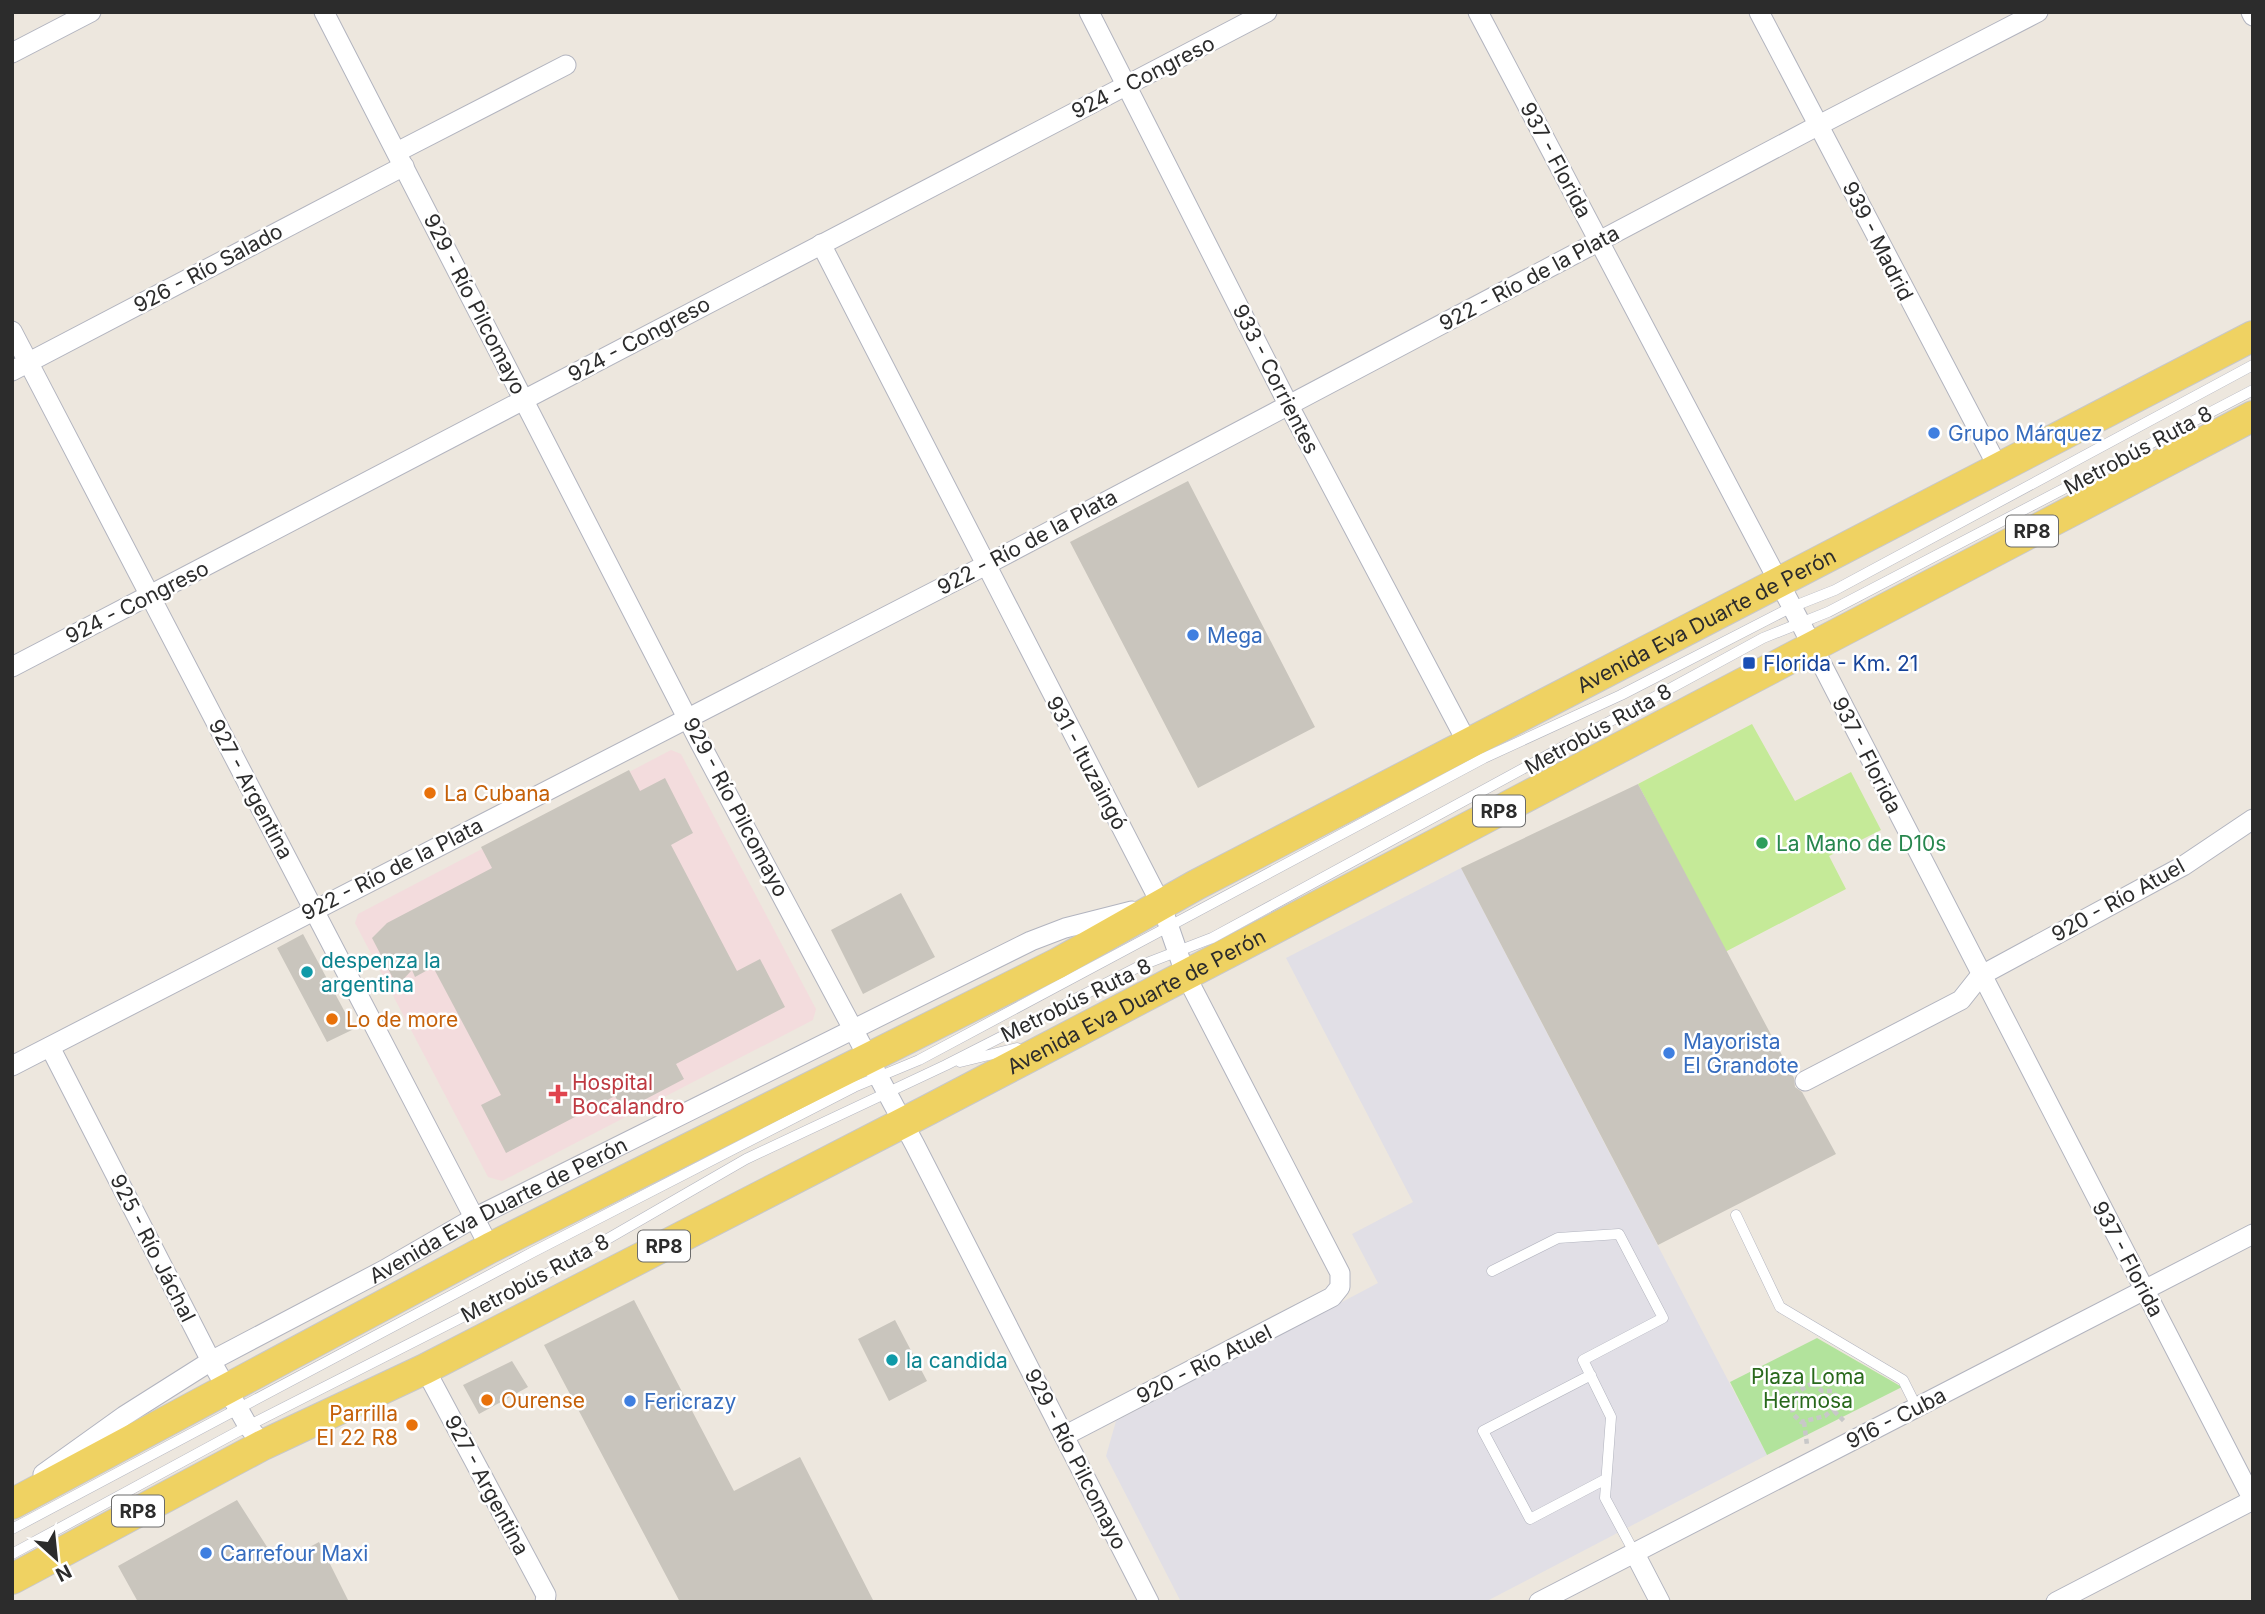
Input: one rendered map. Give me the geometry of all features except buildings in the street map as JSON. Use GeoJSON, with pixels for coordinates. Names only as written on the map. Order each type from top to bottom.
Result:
{"type":"FeatureCollection","features":[{"type":"Feature","properties":{"kind":"main road","name":"Avenida Eva Duarte de Perón"},"geometry":{"type":"LineString","coordinates":[[12,1578],[256,1436],[425,1369],[903,1123],[1033,1048],[1079,1016],[1181,963],[1796,615],[1998,470],[2253,336]]}},
{"type":"Feature","properties":{"kind":"main road","name":"Avenida Eva Duarte de Perón"},"geometry":{"type":"LineString","coordinates":[[12,1504],[233,1398],[490,1248],[879,1076],[1058,963],[1164,914],[1468,744],[1796,615],[2253,416]]}},
{"type":"Feature","properties":{"kind":"street"},"geometry":{"type":"LineString","coordinates":[[12,53],[91,12]]}},
{"type":"Feature","properties":{"kind":"street","name":"929 - Río Pilcomayo"},"geometry":{"type":"LineString","coordinates":[[324,12],[688,718],[879,1076],[1149,1602]]}},
{"type":"Feature","properties":{"kind":"street","name":"933 - Corrientes"},"geometry":{"type":"LineString","coordinates":[[1089,12],[1288,404],[1468,744]]}},
{"type":"Feature","properties":{"kind":"street","name":"924 - Congreso"},"geometry":{"type":"LineString","coordinates":[[12,667],[1267,12]]}},
{"type":"Feature","properties":{"kind":"street","name":"937 - Florida"},"geometry":{"type":"LineString","coordinates":[[1478,12],[1796,615],[1980,976],[2253,1500]]}},
{"type":"Feature","properties":{"kind":"street","name":"939 - Madrid"},"geometry":{"type":"LineString","coordinates":[[1759,12],[1998,470]]}},
{"type":"Feature","properties":{"kind":"street","name":"922 - Río de la Plata"},"geometry":{"type":"LineString","coordinates":[[12,1066],[984,566],[2038,12]]}},
{"type":"Feature","properties":{"kind":"street","name":"926 - Río Salado"},"geometry":{"type":"LineString","coordinates":[[20,367],[566,65]]}},
{"type":"Feature","properties":{"kind":"street","name":"931 - Ituzaingó"},"geometry":{"type":"LineString","coordinates":[[821,244],[1164,914],[1181,963],[1336,1262],[1340,1287]]}},
{"type":"Feature","properties":{"kind":"street","name":"927 - Argentina"},"geometry":{"type":"LineString","coordinates":[[12,331],[20,367],[150,596],[490,1248]]}},
{"type":"Feature","properties":{"kind":"street","name":"920 - Río Atuel"},"geometry":{"type":"LineString","coordinates":[[1980,976],[2183,866],[2253,819]]}},
{"type":"Feature","properties":{"kind":"street","name":"Avenida Eva Duarte de Perón"},"geometry":{"type":"LineString","coordinates":[[12,1496],[124,1416],[211,1361],[384,1270],[474,1218],[1031,941],[1065,928],[1164,914]]}},
{"type":"Feature","properties":{"kind":"street"},"geometry":{"type":"LineString","coordinates":[[1805,1081],[1961,1000],[1980,976]]}},
{"type":"Feature","properties":{"kind":"street","name":"925 - Río Jáchal"},"geometry":{"type":"LineString","coordinates":[[50,1047],[211,1361],[256,1436]]}},
{"type":"Feature","properties":{"kind":"street","name":"916 - Cuba"},"geometry":{"type":"LineString","coordinates":[[1539,1602],[2253,1234]]}},
{"type":"Feature","properties":{"kind":"street","name":"920 - Río Atuel"},"geometry":{"type":"LineString","coordinates":[[1064,1436],[1332,1297],[1340,1287]]}},
{"type":"Feature","properties":{"kind":"street","name":"927 - Argentina"},"geometry":{"type":"LineString","coordinates":[[425,1369],[546,1595],[545,1602]]}},
{"type":"Feature","properties":{"kind":"street"},"geometry":{"type":"LineString","coordinates":[[2056,1602],[2253,1500]]}},
{"type":"Feature","properties":{"kind":"street"},"geometry":{"type":"LineString","coordinates":[[1634,1552],[1660,1602]]}},
{"type":"Feature","properties":{"kind":"lane","name":"Metrobús Ruta 8"},"geometry":{"type":"LineString","coordinates":[[1796,615],[1835,590],[2253,365]]}},
{"type":"Feature","properties":{"kind":"lane","name":"Metrobús Ruta 8"},"geometry":{"type":"LineString","coordinates":[[1164,914],[1484,758],[1796,615],[2253,390]]}},
{"type":"Feature","properties":{"kind":"lane","name":"Metrobús Ruta 8"},"geometry":{"type":"LineString","coordinates":[[12,1529],[233,1398],[533,1252],[854,1087],[879,1076],[946,1065],[1142,965],[1181,963]]}},
{"type":"Feature","properties":{"kind":"lane"},"geometry":{"type":"LineString","coordinates":[[946,1065],[1033,1048]]}},
{"type":"Feature","properties":{"kind":"lane","name":"Metrobús Ruta 8"},"geometry":{"type":"LineString","coordinates":[[12,1554],[256,1436],[747,1159],[879,1076]]}},
{"type":"Feature","properties":{"kind":"lane"},"geometry":{"type":"LineString","coordinates":[[1736,1214],[1780,1307],[1903,1380],[1917,1408]]}},
{"type":"Feature","properties":{"kind":"lane"},"geometry":{"type":"LineString","coordinates":[[1492,1271],[1558,1238],[1619,1234],[1663,1318],[1583,1360],[1611,1417],[1604,1480],[1605,1498],[1634,1552]]}},
{"type":"Feature","properties":{"kind":"lane"},"geometry":{"type":"LineString","coordinates":[[1591,1375],[1483,1431],[1530,1518],[1604,1480]]}},
{"type":"Feature","properties":{"kind":"path"},"geometry":{"type":"LineString","coordinates":[[1813,1382],[1822,1391],[1833,1391],[1839,1404],[1825,1416],[1801,1422],[1793,1414],[1793,1399],[1796,1392],[1813,1382]]}},
{"type":"Feature","properties":{"kind":"shaded area"},"geometry":{"type":"Polygon","coordinates":[[[671,750],[681,754],[816,1009],[813,1020],[502,1181],[488,1177],[355,923],[358,914],[671,750]]]}},
{"type":"Feature","properties":{"kind":"shaded area"},"geometry":{"type":"Polygon","coordinates":[[[1461,868],[1767,1455],[1485,1602],[1181,1602],[1106,1456],[1116,1421],[1378,1283],[1352,1234],[1413,1202],[1286,958],[1461,868]]]}},
{"type":"Feature","properties":{"kind":"green space","name":"La Mano de D10s"},"geometry":{"type":"Polygon","coordinates":[[[1752,724],[1795,801],[1851,772],[1881,830],[1829,856],[1846,889],[1725,952],[1638,784],[1752,724]]]}},
{"type":"Feature","properties":{"kind":"green space","name":"Plaza Loma Hermosa"},"geometry":{"type":"Polygon","coordinates":[[[1817,1338],[1902,1387],[1767,1455],[1730,1382],[1817,1338]]]}},
{"type":"Feature","properties":{"kind":"place","name":"Grupo Márquez"},"geometry":{"type":"Point","coordinates":[1934,433]}},
{"type":"Feature","properties":{"kind":"place","name":"Mega"},"geometry":{"type":"Point","coordinates":[1193,635]}},
{"type":"Feature","properties":{"kind":"place","name":"Florida - Km. 21"},"geometry":{"type":"Point","coordinates":[1749,663]}},
{"type":"Feature","properties":{"kind":"place","name":"La Cubana"},"geometry":{"type":"Point","coordinates":[430,793]}},
{"type":"Feature","properties":{"kind":"place","name":"La Mano de D10s"},"geometry":{"type":"Point","coordinates":[1762,843]}},
{"type":"Feature","properties":{"kind":"place","name":"despenza la argentina"},"geometry":{"type":"Point","coordinates":[307,972]}},
{"type":"Feature","properties":{"kind":"place","name":"Lo de more"},"geometry":{"type":"Point","coordinates":[332,1019]}},
{"type":"Feature","properties":{"kind":"place","name":"Mayorista El Grandote"},"geometry":{"type":"Point","coordinates":[1669,1053]}},
{"type":"Feature","properties":{"kind":"place","name":"Hospital Bocalandro"},"geometry":{"type":"Point","coordinates":[558,1094]}},
{"type":"Feature","properties":{"kind":"place","name":"la candida"},"geometry":{"type":"Point","coordinates":[892,1360]}},
{"type":"Feature","properties":{"kind":"place","name":"Ourense"},"geometry":{"type":"Point","coordinates":[487,1400]}},
{"type":"Feature","properties":{"kind":"place","name":"Fericrazy"},"geometry":{"type":"Point","coordinates":[630,1401]}},
{"type":"Feature","properties":{"kind":"place","name":"Parrilla El 22 R8"},"geometry":{"type":"Point","coordinates":[412,1425]}},
{"type":"Feature","properties":{"kind":"place","name":"Carrefour Maxi"},"geometry":{"type":"Point","coordinates":[206,1553]}}]}
